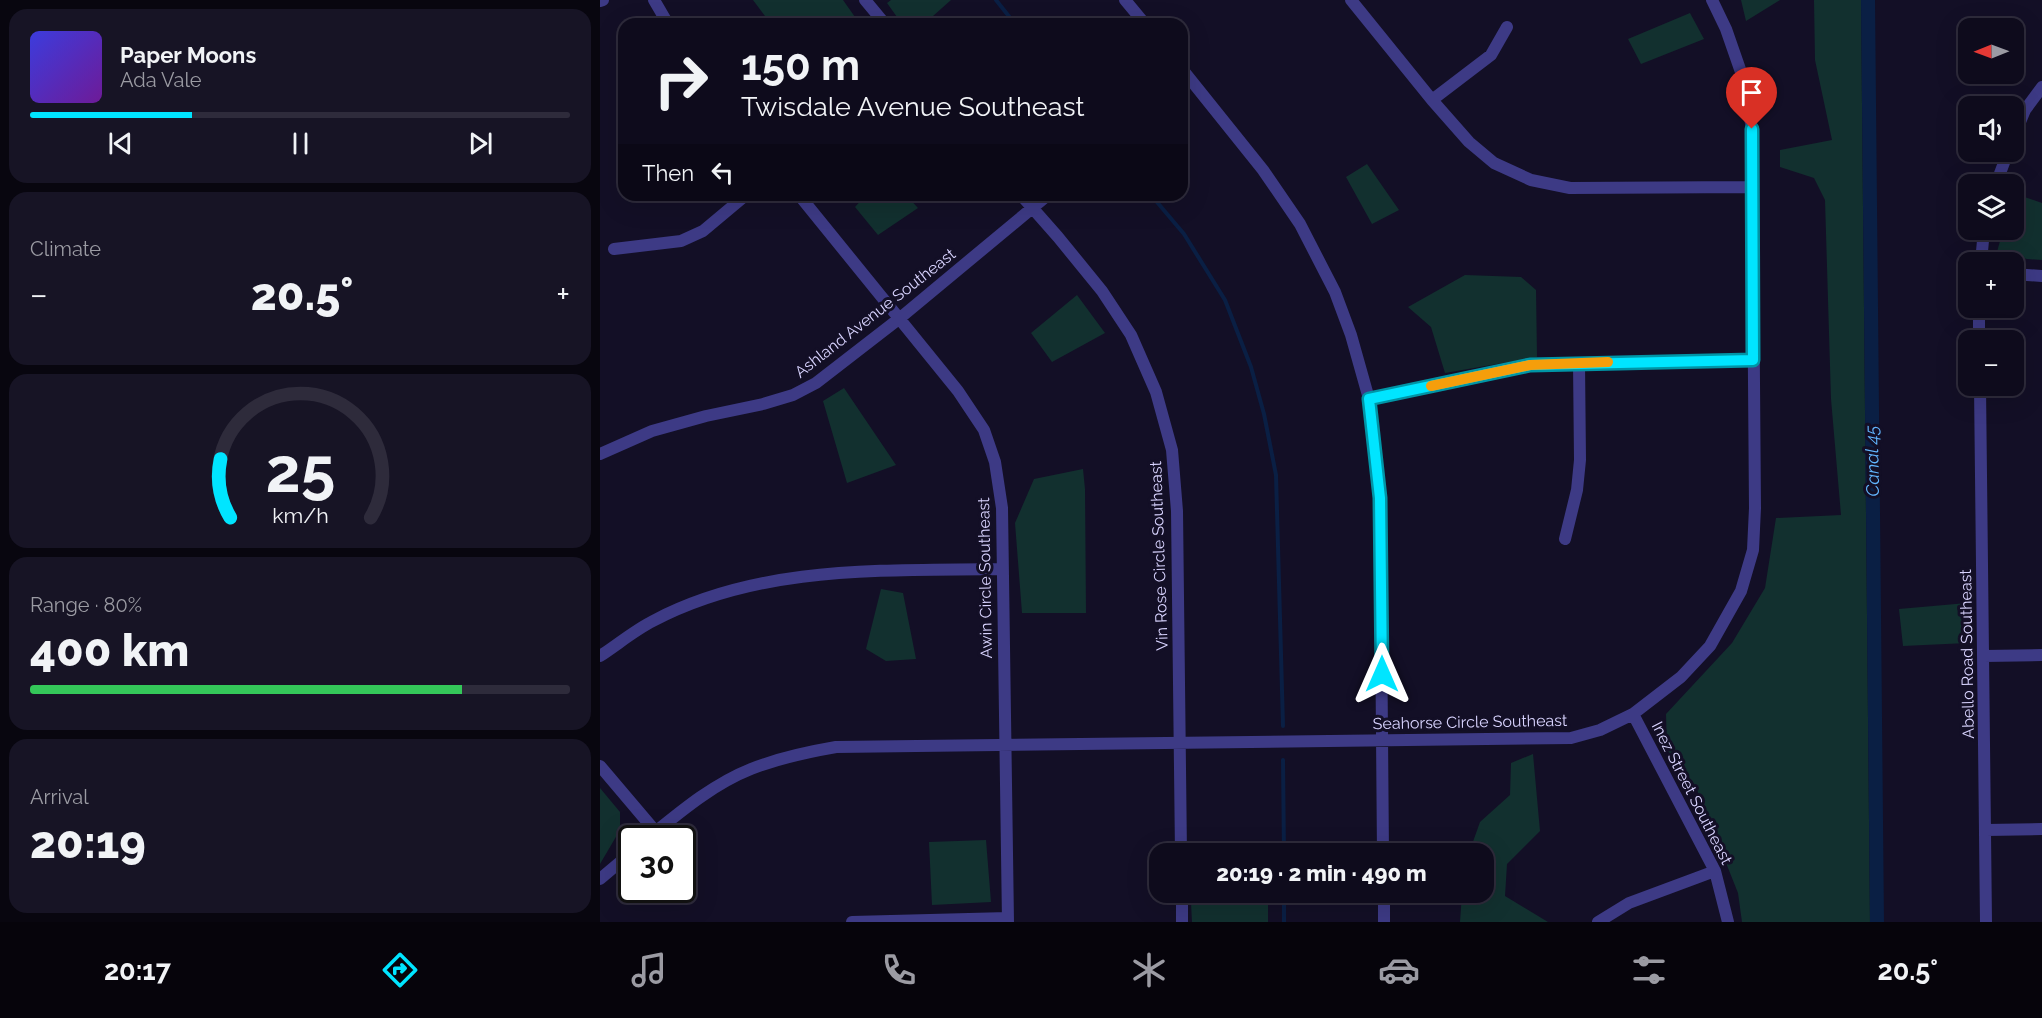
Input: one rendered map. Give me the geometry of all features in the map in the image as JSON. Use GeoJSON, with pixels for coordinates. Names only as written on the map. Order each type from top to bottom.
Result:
{"type":"FeatureCollection","features":[{"type":"Feature","properties":{"kind":"street"},"geometry":{"type":"LineString","coordinates":[[654,0],[664,18]]}},
{"type":"Feature","properties":{"kind":"street"},"geometry":{"type":"LineString","coordinates":[[865,0],[880,18]]}},
{"type":"Feature","properties":{"kind":"street"},"geometry":{"type":"LineString","coordinates":[[1125,0],[1139,18]]}},
{"type":"Feature","properties":{"kind":"street"},"geometry":{"type":"LineString","coordinates":[[1351,0],[1468,142],[1494,163],[1531,180],[1570,188],[1752,187]]}},
{"type":"Feature","properties":{"kind":"street","name":"Seahorse Circle Southeast"},"geometry":{"type":"LineString","coordinates":[[1004,745],[1571,738],[1600,730],[1633,714],[1681,677],[1710,646],[1741,591],[1753,550],[1754,529],[1752,129],[1742,75],[1726,29],[1712,0]]}},
{"type":"Feature","properties":{"kind":"street"},"geometry":{"type":"LineString","coordinates":[[1432,100],[1491,55],[1506,27]]}},
{"type":"Feature","properties":{"kind":"street"},"geometry":{"type":"LineString","coordinates":[[1188,86],[1263,170],[1300,224],[1335,292],[1351,335],[1369,399],[1380,498],[1383,843]]}},
{"type":"Feature","properties":{"kind":"street"},"geometry":{"type":"LineString","coordinates":[[2024,112],[2042,87]]}},
{"type":"Feature","properties":{"kind":"street"},"geometry":{"type":"LineString","coordinates":[[614,249],[681,241],[703,231],[739,201]]}},
{"type":"Feature","properties":{"kind":"street","name":"Awin Circle Southeast"},"geometry":{"type":"LineString","coordinates":[[804,201],[958,391],[984,430],[995,462],[1002,508],[1008,920],[852,922]]}},
{"type":"Feature","properties":{"kind":"street","name":"Vin Rose Circle Southeast"},"geometry":{"type":"LineString","coordinates":[[1026,201],[1102,291],[1131,335],[1156,392],[1172,450],[1177,511],[1181,843]]}},
{"type":"Feature","properties":{"kind":"street","name":"Ashland Avenue Southeast"},"geometry":{"type":"LineString","coordinates":[[600,454],[652,431],[794,395],[816,383],[900,318],[1041,201]]}},
{"type":"Feature","properties":{"kind":"street"},"geometry":{"type":"LineString","coordinates":[[2024,275],[2042,276]]}},
{"type":"Feature","properties":{"kind":"street"},"geometry":{"type":"LineString","coordinates":[[1369,399],[1530,365],[1753,360]]}},
{"type":"Feature","properties":{"kind":"street"},"geometry":{"type":"LineString","coordinates":[[1565,539],[1577,490],[1580,460],[1578,363]]}},
{"type":"Feature","properties":{"kind":"street","name":"Abello Road Southeast"},"geometry":{"type":"LineString","coordinates":[[1980,396],[1986,922]]}},
{"type":"Feature","properties":{"kind":"street"},"geometry":{"type":"LineString","coordinates":[[600,656],[653,621],[709,597],[784,578],[833,572],[1002,569]]}},
{"type":"Feature","properties":{"kind":"street"},"geometry":{"type":"LineString","coordinates":[[1984,656],[2042,655]]}},
{"type":"Feature","properties":{"kind":"street","name":"Inez Street Southeast"},"geometry":{"type":"LineString","coordinates":[[1633,714],[1715,871],[1728,922]]}},
{"type":"Feature","properties":{"kind":"street"},"geometry":{"type":"LineString","coordinates":[[665,825],[709,791],[750,769],[796,754],[836,747],[1004,745]]}},
{"type":"Feature","properties":{"kind":"street"},"geometry":{"type":"LineString","coordinates":[[600,766],[644,825]]}},
{"type":"Feature","properties":{"kind":"street"},"geometry":{"type":"LineString","coordinates":[[1986,830],[2042,829]]}},
{"type":"Feature","properties":{"kind":"street"},"geometry":{"type":"LineString","coordinates":[[600,879],[618,864]]}},
{"type":"Feature","properties":{"kind":"street"},"geometry":{"type":"LineString","coordinates":[[1598,922],[1629,903],[1715,871]]}},
{"type":"Feature","properties":{"kind":"street"},"geometry":{"type":"LineString","coordinates":[[1182,903],[1182,922]]}},
{"type":"Feature","properties":{"kind":"street"},"geometry":{"type":"LineString","coordinates":[[1384,903],[1384,922]]}},
{"type":"Feature","properties":{"kind":"green space"},"geometry":{"type":"Polygon","coordinates":[[[753,0],[843,0],[855,17],[854,18],[766,18],[753,0]]]}},
{"type":"Feature","properties":{"kind":"green space"},"geometry":{"type":"Polygon","coordinates":[[[891,0],[951,0],[931,18],[898,18],[887,3],[891,0]]]}},
{"type":"Feature","properties":{"kind":"green space"},"geometry":{"type":"Polygon","coordinates":[[[1741,0],[1780,0],[1746,21],[1741,0]]]}},
{"type":"Feature","properties":{"kind":"green space"},"geometry":{"type":"Polygon","coordinates":[[[1814,0],[1861,0],[1870,922],[1742,922],[1738,893],[1695,785],[1667,750],[1666,714],[1732,643],[1765,588],[1776,518],[1841,515],[1831,399],[1825,200],[1814,178],[1780,167],[1780,150],[1832,140],[1815,60],[1814,0]]]}},
{"type":"Feature","properties":{"kind":"green space"},"geometry":{"type":"Polygon","coordinates":[[[1690,13],[1704,39],[1641,64],[1628,39],[1690,13]]]}},
{"type":"Feature","properties":{"kind":"green space"},"geometry":{"type":"Polygon","coordinates":[[[1367,164],[1399,210],[1372,224],[1346,177],[1367,164]]]}},
{"type":"Feature","properties":{"kind":"green space"},"geometry":{"type":"Polygon","coordinates":[[[2024,197],[2042,203],[2042,260],[2024,258],[2024,252],[1997,252],[2000,240],[2024,240],[2024,197]]]}},
{"type":"Feature","properties":{"kind":"green space"},"geometry":{"type":"Polygon","coordinates":[[[860,201],[912,201],[918,208],[878,235],[855,207],[860,201]]]}},
{"type":"Feature","properties":{"kind":"green space"},"geometry":{"type":"Polygon","coordinates":[[[1465,275],[1521,277],[1536,290],[1537,357],[1445,373],[1431,327],[1408,307],[1465,275]]]}},
{"type":"Feature","properties":{"kind":"green space"},"geometry":{"type":"Polygon","coordinates":[[[1077,295],[1105,333],[1052,362],[1031,333],[1077,295]]]}},
{"type":"Feature","properties":{"kind":"green space"},"geometry":{"type":"Polygon","coordinates":[[[844,388],[896,465],[847,483],[823,401],[844,388]]]}},
{"type":"Feature","properties":{"kind":"green space"},"geometry":{"type":"Polygon","coordinates":[[[1083,469],[1086,613],[1022,613],[1015,523],[1034,479],[1083,469]]]}},
{"type":"Feature","properties":{"kind":"green space"},"geometry":{"type":"Polygon","coordinates":[[[881,589],[903,593],[916,659],[886,661],[866,649],[881,589]]]}},
{"type":"Feature","properties":{"kind":"green space"},"geometry":{"type":"Polygon","coordinates":[[[1967,603],[1967,643],[1903,646],[1899,609],[1967,603]]]}},
{"type":"Feature","properties":{"kind":"green space"},"geometry":{"type":"Polygon","coordinates":[[[1533,754],[1540,831],[1507,864],[1505,896],[1548,922],[1460,922],[1461,903],[1494,903],[1494,843],[1473,843],[1480,822],[1510,795],[1511,763],[1533,754]]]}},
{"type":"Feature","properties":{"kind":"green space"},"geometry":{"type":"Polygon","coordinates":[[[600,788],[620,812],[620,825],[618,825],[618,833],[600,864],[600,788]]]}},
{"type":"Feature","properties":{"kind":"green space"},"geometry":{"type":"Polygon","coordinates":[[[986,840],[991,902],[932,905],[929,842],[986,840]]]}},
{"type":"Feature","properties":{"kind":"green space"},"geometry":{"type":"Polygon","coordinates":[[[1191,903],[1268,904],[1268,922],[1192,922],[1191,903]]]}},
{"type":"Feature","properties":{"kind":"waterway"},"geometry":{"type":"LineString","coordinates":[[996,0],[1010,18]]}},
{"type":"Feature","properties":{"kind":"waterway","name":"Canal 45"},"geometry":{"type":"LineString","coordinates":[[1868,0],[1877,922]]}},
{"type":"Feature","properties":{"kind":"waterway"},"geometry":{"type":"LineString","coordinates":[[1156,201],[1184,234],[1225,300],[1251,367],[1264,414],[1276,475],[1283,726]]}},
{"type":"Feature","properties":{"kind":"waterway"},"geometry":{"type":"LineString","coordinates":[[1283,760],[1284,843]]}},
{"type":"Feature","properties":{"kind":"waterway"},"geometry":{"type":"LineString","coordinates":[[1284,903],[1284,922]]}},
{"type":"Feature","properties":{"kind":"slow traffic"},"geometry":{"type":"LineString","coordinates":[[1431,386],[1530,365],[1608,362]]}},
{"type":"Feature","properties":{"kind":"route"},"geometry":{"type":"LineString","coordinates":[[1382,674],[1380,498],[1377,454],[1369,399],[1530,365],[1753,360],[1752,129]]}}]}
